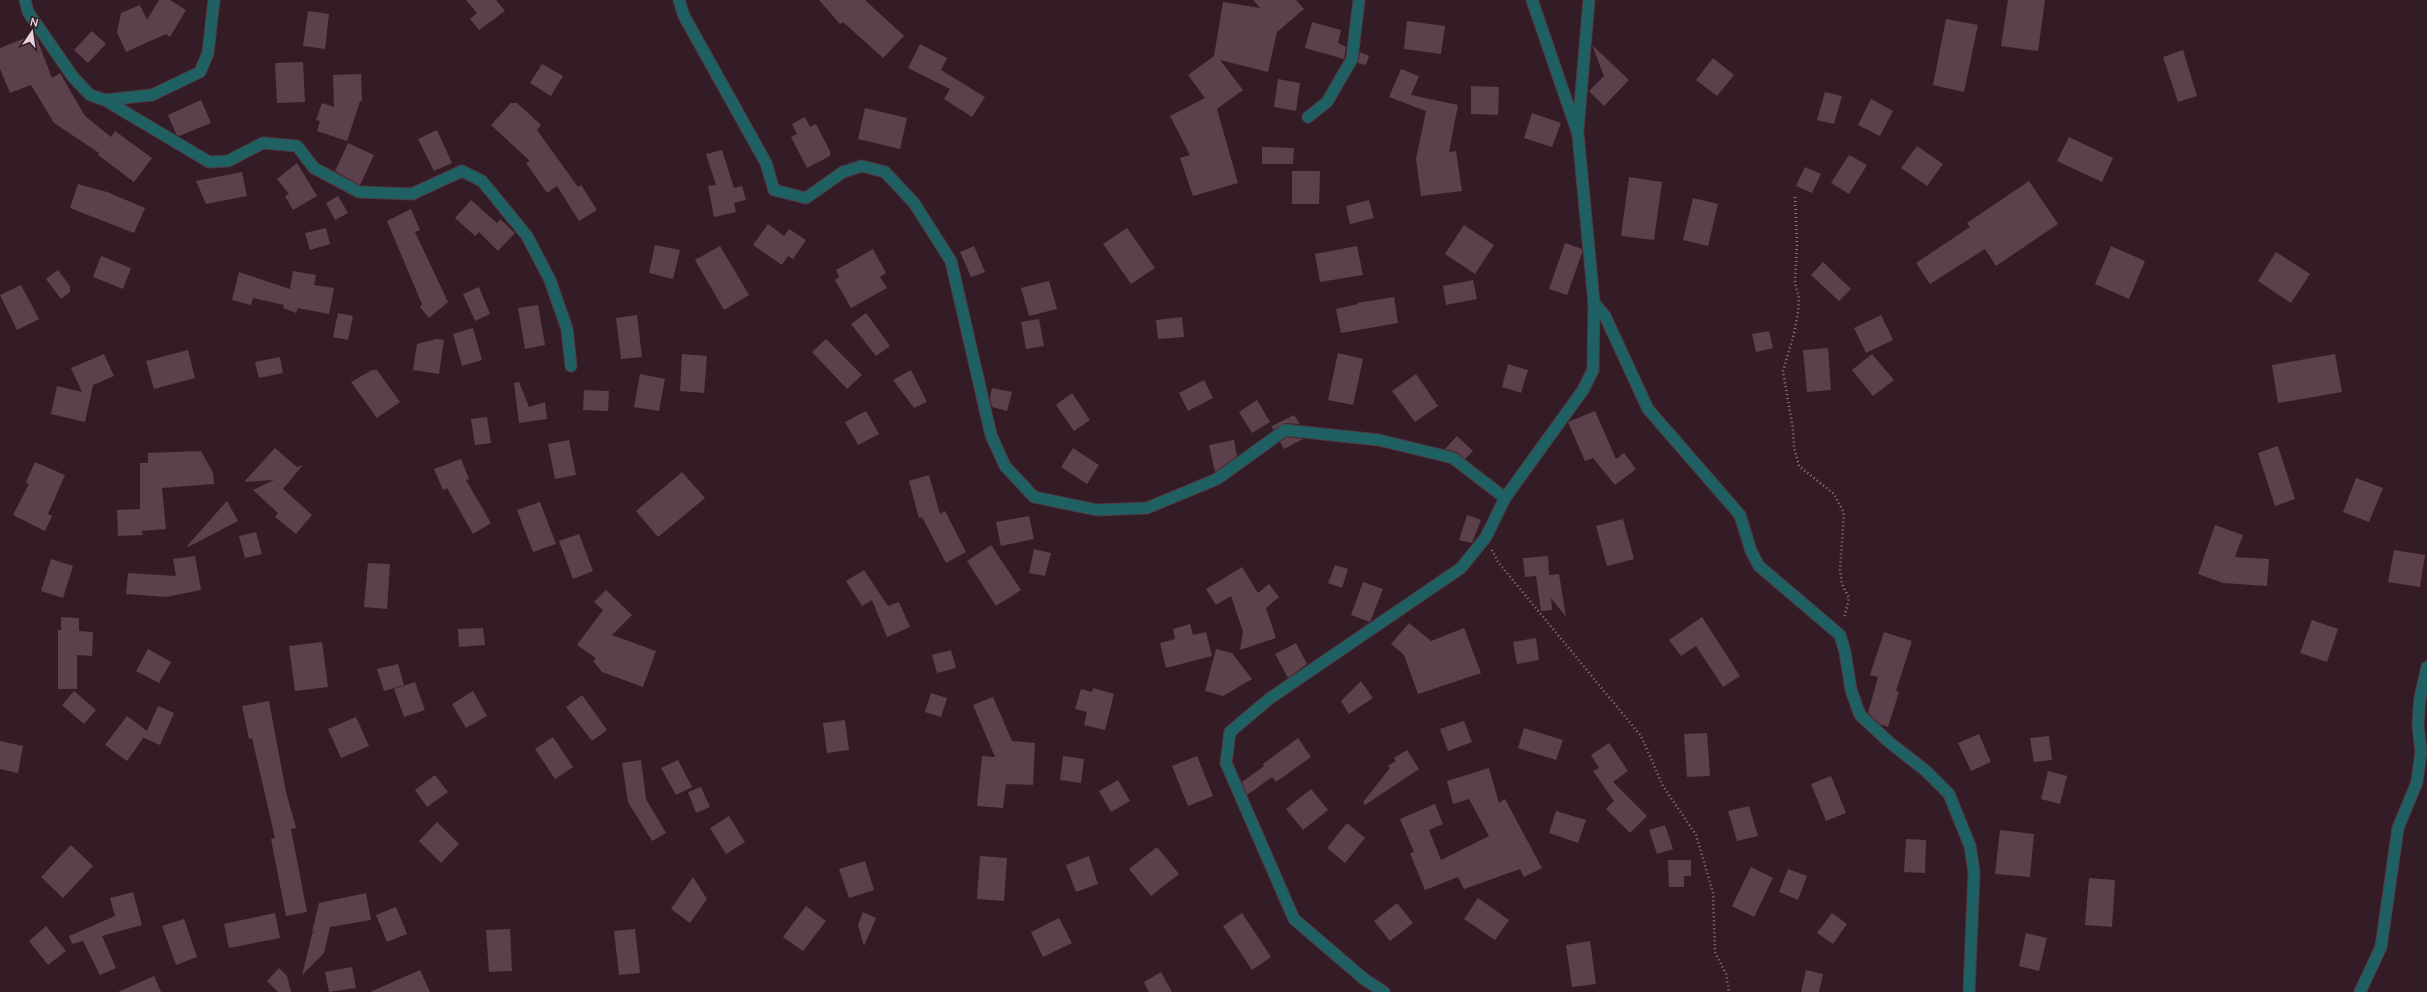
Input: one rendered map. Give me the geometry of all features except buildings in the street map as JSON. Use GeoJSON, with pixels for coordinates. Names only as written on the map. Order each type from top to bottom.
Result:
{"type":"FeatureCollection","features":[{"type":"Feature","properties":{"kind":"street"},"geometry":{"type":"LineString","coordinates":[[25,0],[28,12],[73,77],[90,95],[105,100],[209,162],[228,161],[263,143],[297,146],[314,168],[359,192],[412,194],[462,172],[482,181],[527,236],[550,280],[567,329],[571,366]]}},
{"type":"Feature","properties":{"kind":"street"},"geometry":{"type":"LineString","coordinates":[[105,100],[152,95],[200,72],[208,53],[214,0]]}},
{"type":"Feature","properties":{"kind":"street"},"geometry":{"type":"LineString","coordinates":[[679,0],[684,16],[766,162],[774,190],[806,198],[843,172],[862,166],[885,172],[914,203],[951,261],[991,435],[1005,466],[1034,497],[1097,510],[1147,508],[1217,479],[1285,430],[1379,440],[1453,458],[1505,498]]}},
{"type":"Feature","properties":{"kind":"street"},"geometry":{"type":"LineString","coordinates":[[1308,117],[1327,102],[1352,59],[1359,0]]}},
{"type":"Feature","properties":{"kind":"street"},"geometry":{"type":"LineString","coordinates":[[1532,0],[1578,134]]}},
{"type":"Feature","properties":{"kind":"street"},"geometry":{"type":"LineString","coordinates":[[1384,992],[1364,979],[1294,918],[1226,763],[1230,732],[1269,698],[1461,568],[1486,538],[1505,498],[1583,390],[1593,370],[1594,303],[1578,134],[1589,0]]}},
{"type":"Feature","properties":{"kind":"street"},"geometry":{"type":"LineString","coordinates":[[1594,303],[1605,316],[1648,408],[1740,514],[1751,551],[1759,566],[1840,635],[1851,690],[1860,715],[1889,742],[1926,770],[1949,794],[1970,846],[1974,872],[1969,992]]}},
{"type":"Feature","properties":{"kind":"street"},"geometry":{"type":"LineString","coordinates":[[2360,992],[2381,947],[2398,828],[2417,782],[2421,752],[2418,724],[2420,698],[2427,667]]}},
{"type":"Feature","properties":{"kind":"path"},"geometry":{"type":"LineString","coordinates":[[1795,197],[1797,243],[1795,283],[1799,298],[1797,323],[1783,371],[1799,466],[1834,494],[1844,513],[1840,570],[1842,584],[1848,598],[1840,635]]}},
{"type":"Feature","properties":{"kind":"path"},"geometry":{"type":"LineString","coordinates":[[1486,538],[1498,562],[1641,736],[1663,786],[1696,835],[1713,893],[1715,952],[1726,974],[1729,992]]}}]}
